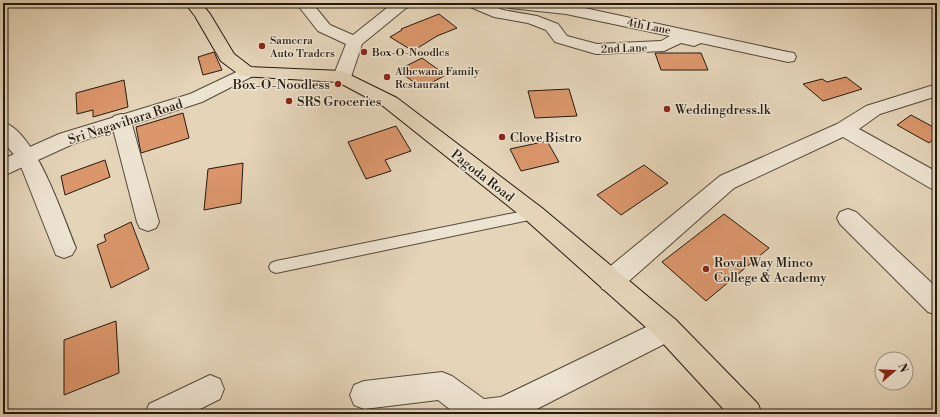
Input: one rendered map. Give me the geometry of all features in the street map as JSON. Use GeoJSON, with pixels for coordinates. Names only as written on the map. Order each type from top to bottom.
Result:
{"type":"FeatureCollection","features":[{"type":"Feature","properties":{"kind":"main road"},"geometry":{"type":"LineString","coordinates":[[193,3],[202,14],[227,57],[247,72]]}},
{"type":"Feature","properties":{"kind":"main road","name":"Pagoda Road"},"geometry":{"type":"LineString","coordinates":[[247,72],[342,77],[390,102],[534,214],[667,329],[748,414]]}},
{"type":"Feature","properties":{"kind":"street"},"geometry":{"type":"LineString","coordinates":[[304,3],[324,28],[356,42]]}},
{"type":"Feature","properties":{"kind":"street"},"geometry":{"type":"LineString","coordinates":[[342,77],[356,42],[402,4],[407,3]]}},
{"type":"Feature","properties":{"kind":"street","name":"2nd Lane"},"geometry":{"type":"LineString","coordinates":[[473,3],[499,14],[531,19],[552,28],[561,39],[596,49],[664,46],[679,38],[734,52]]}},
{"type":"Feature","properties":{"kind":"street","name":"4th Lane"},"geometry":{"type":"LineString","coordinates":[[510,3],[566,10],[788,57]]}},
{"type":"Feature","properties":{"kind":"street","name":"Sri Nagavihara Road"},"geometry":{"type":"LineString","coordinates":[[3,168],[66,139],[196,98],[247,72]]}},
{"type":"Feature","properties":{"kind":"street"},"geometry":{"type":"LineString","coordinates":[[611,281],[727,182],[844,129],[873,110],[937,90]]}},
{"type":"Feature","properties":{"kind":"street"},"geometry":{"type":"LineString","coordinates":[[121,121],[148,222]]}},
{"type":"Feature","properties":{"kind":"street"},"geometry":{"type":"LineString","coordinates":[[3,129],[27,156],[64,248]]}},
{"type":"Feature","properties":{"kind":"street"},"geometry":{"type":"LineString","coordinates":[[844,129],[937,182]]}},
{"type":"Feature","properties":{"kind":"street"},"geometry":{"type":"LineString","coordinates":[[848,218],[937,304]]}},
{"type":"Feature","properties":{"kind":"street"},"geometry":{"type":"LineString","coordinates":[[364,395],[442,386],[480,414],[503,411],[667,329]]}},
{"type":"Feature","properties":{"kind":"street"},"geometry":{"type":"LineString","coordinates":[[159,414],[210,389]]}},
{"type":"Feature","properties":{"kind":"lane"},"geometry":{"type":"LineString","coordinates":[[276,267],[534,214]]}},
{"type":"Feature","properties":{"kind":"building"},"geometry":{"type":"Polygon","coordinates":[[[439,14],[457,28],[437,36],[413,51],[390,37],[402,30],[401,29],[439,14]]]}},
{"type":"Feature","properties":{"kind":"building"},"geometry":{"type":"Polygon","coordinates":[[[214,52],[222,70],[203,75],[198,57],[214,52]]]}},
{"type":"Feature","properties":{"kind":"building"},"geometry":{"type":"Polygon","coordinates":[[[655,53],[701,53],[708,70],[661,70],[655,53]]]}},
{"type":"Feature","properties":{"kind":"building"},"geometry":{"type":"Polygon","coordinates":[[[422,58],[446,75],[421,88],[398,70],[422,58]]]}},
{"type":"Feature","properties":{"kind":"building"},"geometry":{"type":"Polygon","coordinates":[[[846,77],[862,89],[823,101],[803,84],[822,79],[827,82],[846,77]]]}},
{"type":"Feature","properties":{"kind":"building"},"geometry":{"type":"Polygon","coordinates":[[[124,80],[128,107],[93,117],[93,110],[77,114],[76,93],[124,80]]]}},
{"type":"Feature","properties":{"kind":"building"},"geometry":{"type":"Polygon","coordinates":[[[569,89],[577,116],[535,118],[528,91],[569,89]]]}},
{"type":"Feature","properties":{"kind":"building"},"geometry":{"type":"Polygon","coordinates":[[[183,113],[189,138],[141,153],[136,127],[183,113]]]}},
{"type":"Feature","properties":{"kind":"building"},"geometry":{"type":"Polygon","coordinates":[[[911,115],[937,129],[937,136],[929,143],[897,125],[911,115]]]}},
{"type":"Feature","properties":{"kind":"building"},"geometry":{"type":"Polygon","coordinates":[[[396,126],[411,151],[385,160],[391,171],[366,179],[348,142],[396,126]]]}},
{"type":"Feature","properties":{"kind":"building"},"geometry":{"type":"Polygon","coordinates":[[[547,141],[559,162],[521,171],[510,149],[547,141]]]}},
{"type":"Feature","properties":{"kind":"building"},"geometry":{"type":"Polygon","coordinates":[[[105,160],[110,177],[65,195],[61,176],[105,160]]]}},
{"type":"Feature","properties":{"kind":"building"},"geometry":{"type":"Polygon","coordinates":[[[243,163],[241,203],[204,210],[208,169],[243,163]]]}},
{"type":"Feature","properties":{"kind":"building"},"geometry":{"type":"Polygon","coordinates":[[[644,165],[668,183],[621,215],[597,195],[644,165]]]}},
{"type":"Feature","properties":{"kind":"building"},"geometry":{"type":"Polygon","coordinates":[[[724,214],[769,248],[706,301],[662,262],[724,214]]]}},
{"type":"Feature","properties":{"kind":"building"},"geometry":{"type":"Polygon","coordinates":[[[131,222],[149,269],[111,288],[97,245],[106,241],[104,235],[131,222]]]}},
{"type":"Feature","properties":{"kind":"building"},"geometry":{"type":"Polygon","coordinates":[[[116,321],[119,373],[64,395],[64,340],[116,321]]]}},
{"type":"Feature","properties":{"kind":"place","name":"Sameera Auto Traders"},"geometry":{"type":"Point","coordinates":[262,46]}},
{"type":"Feature","properties":{"kind":"place","name":"Box-O-Noodles"},"geometry":{"type":"Point","coordinates":[364,52]}},
{"type":"Feature","properties":{"kind":"place","name":"Alhewana Family Restaurant"},"geometry":{"type":"Point","coordinates":[387,77]}},
{"type":"Feature","properties":{"kind":"place","name":"Box-O-Noodless"},"geometry":{"type":"Point","coordinates":[338,84]}},
{"type":"Feature","properties":{"kind":"place","name":"SRS Groceries"},"geometry":{"type":"Point","coordinates":[289,101]}},
{"type":"Feature","properties":{"kind":"place","name":"Weddingdress.lk"},"geometry":{"type":"Point","coordinates":[667,109]}},
{"type":"Feature","properties":{"kind":"place","name":"Clove Bistro"},"geometry":{"type":"Point","coordinates":[502,137]}},
{"type":"Feature","properties":{"kind":"place","name":"Royal Way Minco College & Academy"},"geometry":{"type":"Point","coordinates":[706,269]}}]}
